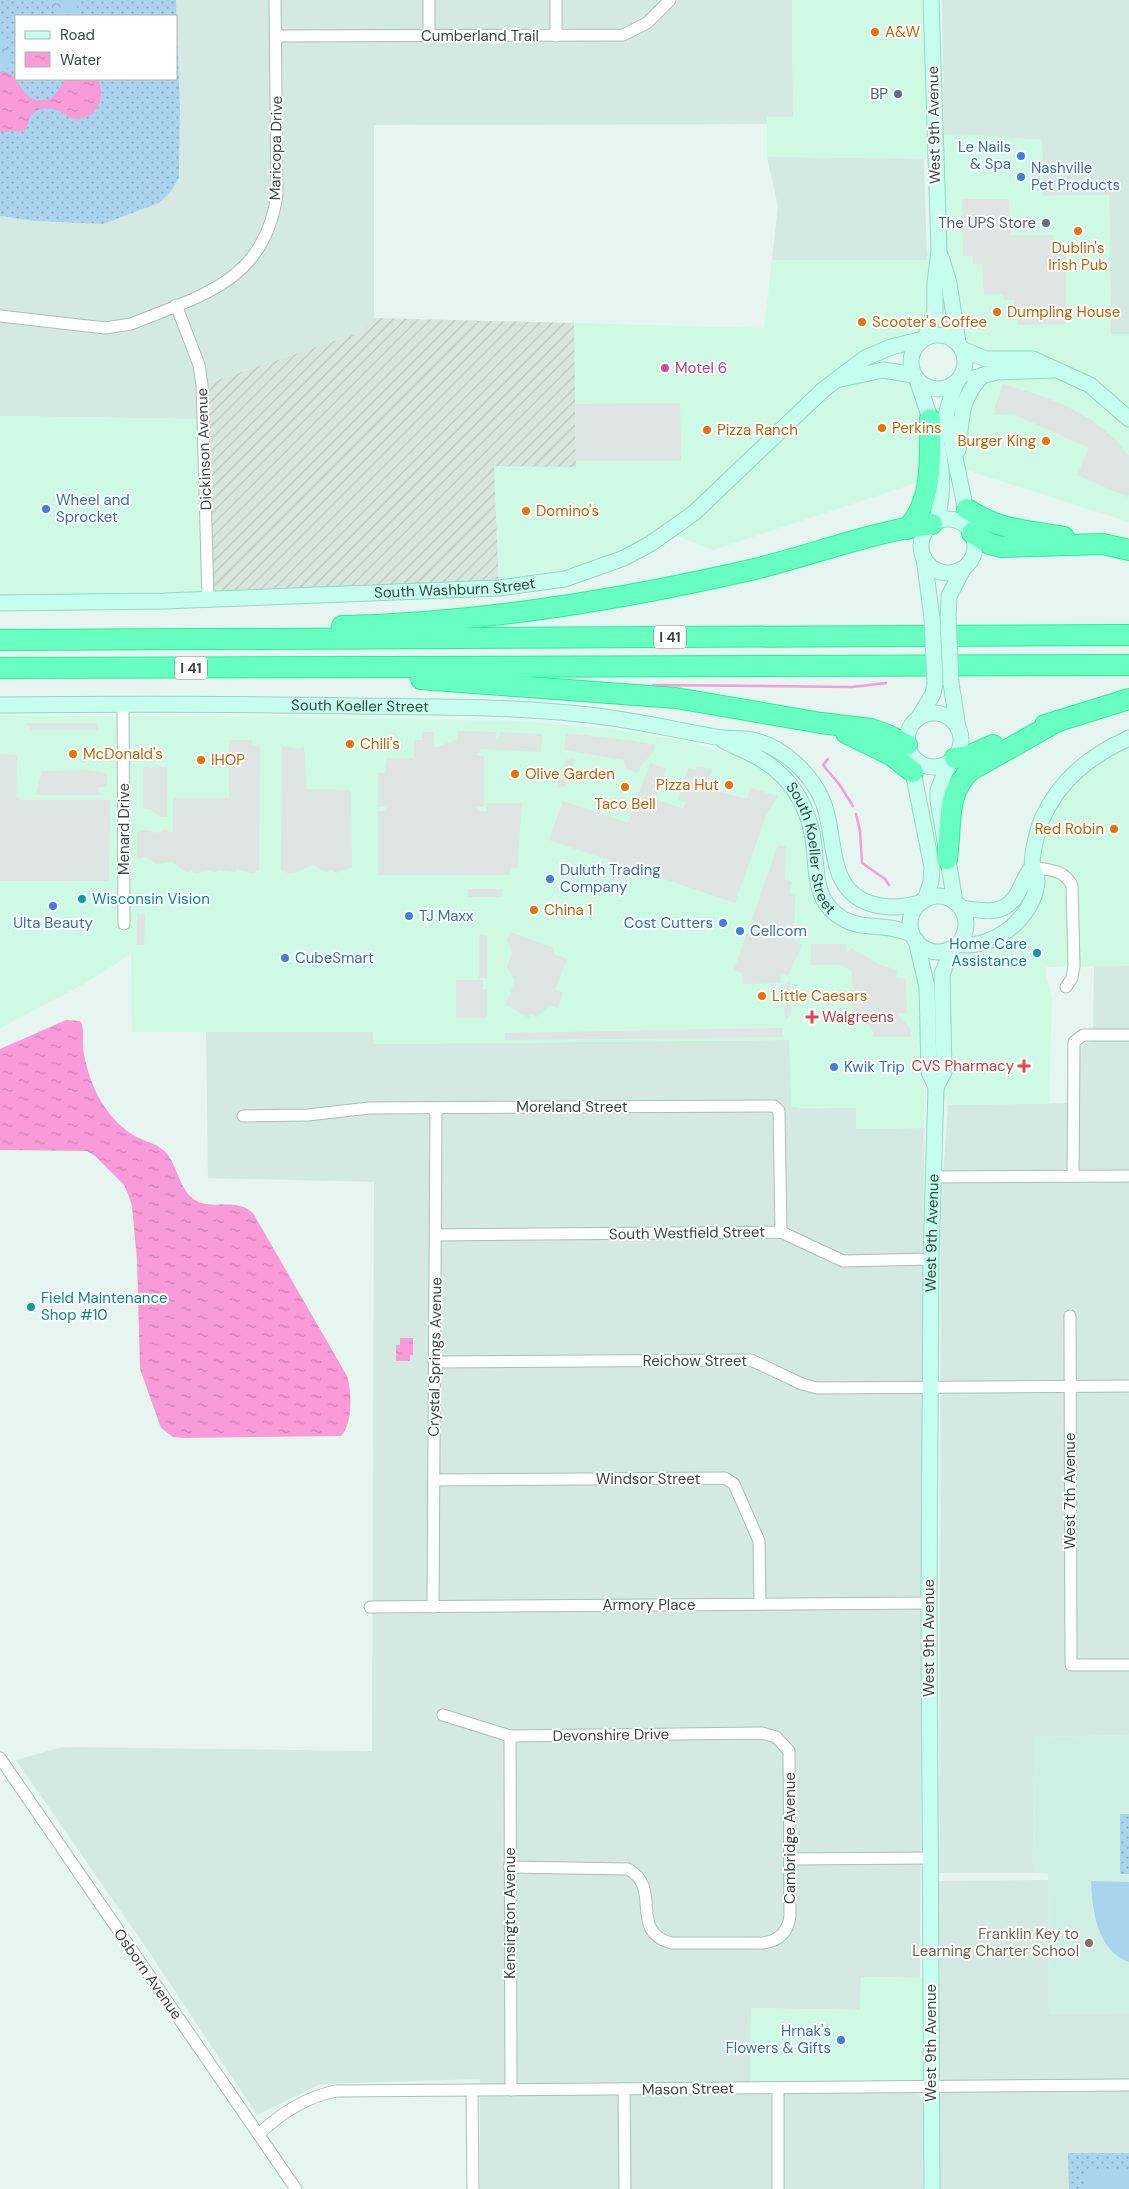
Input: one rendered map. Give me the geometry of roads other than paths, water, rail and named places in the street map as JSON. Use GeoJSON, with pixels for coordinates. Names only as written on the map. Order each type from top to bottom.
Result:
{"type":"FeatureCollection","features":[{"type":"Feature","properties":{"kind":"highway"},"geometry":{"type":"LineString","coordinates":[[907,528],[919,514],[928,479],[930,419]]}},
{"type":"Feature","properties":{"kind":"highway"},"geometry":{"type":"LineString","coordinates":[[212,640],[262,629],[423,621],[536,610],[587,602],[746,571],[907,528],[934,523]]}},
{"type":"Feature","properties":{"kind":"highway"},"geometry":{"type":"LineString","coordinates":[[969,524],[990,544],[1002,547],[1103,544],[1129,550]]}},
{"type":"Feature","properties":{"kind":"highway","name":"I 41"},"geometry":{"type":"LineString","coordinates":[[0,640],[1129,635]]}},
{"type":"Feature","properties":{"kind":"highway","name":"I 41"},"geometry":{"type":"LineString","coordinates":[[0,668],[1129,664]]}},
{"type":"Feature","properties":{"kind":"highway"},"geometry":{"type":"LineString","coordinates":[[381,667],[402,677],[676,698],[871,730],[910,757]]}},
{"type":"Feature","properties":{"kind":"highway"},"geometry":{"type":"LineString","coordinates":[[952,760],[968,756],[1058,721],[1129,699]]}},
{"type":"Feature","properties":{"kind":"highway"},"geometry":{"type":"LineString","coordinates":[[947,859],[952,797],[962,778],[971,770],[1058,721]]}},
{"type":"Feature","properties":{"kind":"highway"},"geometry":{"type":"LineString","coordinates":[[821,723],[891,755],[910,757]]}},
{"type":"Feature","properties":{"kind":"main road","name":"West 9th Avenue"},"geometry":{"type":"LineString","coordinates":[[924,338],[935,312],[935,282],[939,250],[931,0]]}},
{"type":"Feature","properties":{"kind":"main road","name":"West 9th Avenue"},"geometry":{"type":"LineString","coordinates":[[939,250],[949,283],[960,346]]}},
{"type":"Feature","properties":{"kind":"main road"},"geometry":{"type":"LineString","coordinates":[[1032,867],[1038,880],[1032,902],[1022,918],[1011,928],[992,938],[965,946],[955,946],[944,951],[933,951],[923,948],[914,937],[911,917],[922,901],[931,882],[932,867],[910,757],[909,730],[919,718],[933,694],[935,683],[932,618],[922,539],[934,523],[942,504],[944,486],[930,419],[915,377],[912,355],[916,346],[924,338],[943,335],[986,359],[1033,359],[1090,385],[1129,419]]}},
{"type":"Feature","properties":{"kind":"main road","name":"South Washburn Street"},"geometry":{"type":"LineString","coordinates":[[0,603],[164,601],[499,588],[565,579],[624,558],[650,544],[694,513],[823,390],[865,358],[891,347],[924,338]]}},
{"type":"Feature","properties":{"kind":"main road"},"geometry":{"type":"LineString","coordinates":[[955,946],[966,927],[965,917],[958,905],[947,859],[938,790],[961,743],[950,683],[949,596],[963,569],[973,556],[975,544],[946,415],[956,383],[965,366],[960,346]]}},
{"type":"Feature","properties":{"kind":"main road"},"geometry":{"type":"LineString","coordinates":[[915,377],[925,386],[934,389],[983,375],[1054,369]]}},
{"type":"Feature","properties":{"kind":"main road","name":"South Washburn Street"},"geometry":{"type":"LineString","coordinates":[[839,379],[883,370],[915,377]]}},
{"type":"Feature","properties":{"kind":"main road"},"geometry":{"type":"LineString","coordinates":[[957,467],[962,408],[970,388],[983,375]]}},
{"type":"Feature","properties":{"kind":"main road"},"geometry":{"type":"LineString","coordinates":[[934,523],[954,520],[969,524]]}},
{"type":"Feature","properties":{"kind":"main road"},"geometry":{"type":"LineString","coordinates":[[924,558],[934,569],[941,572],[956,572],[963,569]]}},
{"type":"Feature","properties":{"kind":"main road","name":"South Koeller Street"},"geometry":{"type":"LineString","coordinates":[[0,705],[123,704],[531,710],[621,719],[718,738],[748,739],[762,743],[796,764],[812,784],[823,803],[837,868],[844,882],[856,895],[880,908],[893,909],[922,901]]}},
{"type":"Feature","properties":{"kind":"main road"},"geometry":{"type":"LineString","coordinates":[[919,718],[926,714],[941,714],[948,717],[958,728]]}},
{"type":"Feature","properties":{"kind":"main road","name":"South Koeller Street"},"geometry":{"type":"LineString","coordinates":[[718,738],[766,763],[777,771],[797,794],[813,834],[819,889],[824,900],[836,914],[862,926],[892,928],[914,937]]}},
{"type":"Feature","properties":{"kind":"main road"},"geometry":{"type":"LineString","coordinates":[[922,901],[940,896],[958,905],[986,912],[1002,908],[1016,895],[1024,876],[1032,867],[1039,828],[1056,793],[1087,761],[1129,738]]}},
{"type":"Feature","properties":{"kind":"main road"},"geometry":{"type":"LineString","coordinates":[[910,757],[932,767],[952,760]]}},
{"type":"Feature","properties":{"kind":"main road","name":"West 9th Avenue"},"geometry":{"type":"LineString","coordinates":[[914,937],[927,987],[929,1072],[936,1087]]}},
{"type":"Feature","properties":{"kind":"main road","name":"West 9th Avenue"},"geometry":{"type":"LineString","coordinates":[[932,2189],[929,1603],[932,1177],[936,1087],[944,1072],[942,974],[955,946]]}},
{"type":"Feature","properties":{"kind":"street","name":"Maricopa Drive"},"geometry":{"type":"LineString","coordinates":[[0,316],[112,327],[132,324],[207,294],[234,277],[255,253],[270,225],[275,205],[277,184],[275,0]]}},
{"type":"Feature","properties":{"kind":"street"},"geometry":{"type":"LineString","coordinates":[[429,0],[430,36]]}},
{"type":"Feature","properties":{"kind":"street"},"geometry":{"type":"LineString","coordinates":[[556,0],[556,36]]}},
{"type":"Feature","properties":{"kind":"street","name":"Cumberland Trail"},"geometry":{"type":"LineString","coordinates":[[276,36],[612,36],[632,33],[647,24],[670,0]]}},
{"type":"Feature","properties":{"kind":"street","name":"Dickinson Avenue"},"geometry":{"type":"LineString","coordinates":[[176,306],[199,365],[202,385],[208,598]]}},
{"type":"Feature","properties":{"kind":"street","name":"Menard Drive"},"geometry":{"type":"LineString","coordinates":[[123,704],[124,924]]}},
{"type":"Feature","properties":{"kind":"street"},"geometry":{"type":"LineString","coordinates":[[1032,867],[1061,872],[1067,877],[1072,886],[1074,966],[1072,978],[1066,987]]}},
{"type":"Feature","properties":{"kind":"street"},"geometry":{"type":"LineString","coordinates":[[1072,1176],[1074,1044],[1077,1038],[1085,1035],[1129,1035]]}},
{"type":"Feature","properties":{"kind":"street","name":"Moreland Street"},"geometry":{"type":"LineString","coordinates":[[243,1116],[308,1116],[357,1109],[774,1106],[778,1112],[781,1232]]}},
{"type":"Feature","properties":{"kind":"street","name":"Crystal Springs Avenue"},"geometry":{"type":"LineString","coordinates":[[434,1607],[436,1108]]}},
{"type":"Feature","properties":{"kind":"street"},"geometry":{"type":"LineString","coordinates":[[932,1177],[1129,1176]]}},
{"type":"Feature","properties":{"kind":"street","name":"South Westfield Street"},"geometry":{"type":"LineString","coordinates":[[436,1234],[781,1232],[843,1261],[931,1259]]}},
{"type":"Feature","properties":{"kind":"street","name":"West 7th Avenue"},"geometry":{"type":"LineString","coordinates":[[1070,1316],[1070,1665],[1129,1665]]}},
{"type":"Feature","properties":{"kind":"street","name":"Reichow Street"},"geometry":{"type":"LineString","coordinates":[[434,1362],[751,1360],[802,1384],[817,1388],[1129,1386]]}},
{"type":"Feature","properties":{"kind":"street","name":"Windsor Street"},"geometry":{"type":"LineString","coordinates":[[434,1480],[726,1478],[734,1484],[759,1541],[760,1604]]}},
{"type":"Feature","properties":{"kind":"street","name":"Armory Place"},"geometry":{"type":"LineString","coordinates":[[370,1608],[929,1603]]}},
{"type":"Feature","properties":{"kind":"street","name":"Devonshire Drive"},"geometry":{"type":"LineString","coordinates":[[443,1715],[510,1736],[762,1733],[781,1740]]}},
{"type":"Feature","properties":{"kind":"street","name":"Kensington Avenue"},"geometry":{"type":"LineString","coordinates":[[510,1736],[511,2090]]}},
{"type":"Feature","properties":{"kind":"street","name":"Cambridge Avenue"},"geometry":{"type":"LineString","coordinates":[[509,1867],[628,1869],[634,1872],[644,1883],[649,1926],[658,1938],[670,1943],[763,1944],[782,1936],[790,1916],[791,1859],[790,1759],[789,1751],[781,1740]]}},
{"type":"Feature","properties":{"kind":"street","name":"Osborn Avenue"},"geometry":{"type":"LineString","coordinates":[[0,1758],[296,2189]]}},
{"type":"Feature","properties":{"kind":"street"},"geometry":{"type":"LineString","coordinates":[[791,1859],[930,1858]]}},
{"type":"Feature","properties":{"kind":"street","name":"Mason Street"},"geometry":{"type":"LineString","coordinates":[[258,2134],[295,2106],[321,2094],[336,2091],[1129,2085]]}},
{"type":"Feature","properties":{"kind":"street"},"geometry":{"type":"LineString","coordinates":[[778,2088],[778,2189]]}},
{"type":"Feature","properties":{"kind":"street"},"geometry":{"type":"LineString","coordinates":[[624,2090],[625,2189]]}},
{"type":"Feature","properties":{"kind":"street"},"geometry":{"type":"LineString","coordinates":[[472,2091],[473,2189]]}},
{"type":"Feature","properties":{"kind":"water"},"geometry":{"type":"Polygon","coordinates":[[[0,72],[8,72],[26,94],[36,100],[53,97],[65,80],[98,80],[101,95],[100,102],[92,114],[79,119],[70,118],[52,109],[42,109],[33,113],[24,131],[0,132],[0,72]]]}},
{"type":"Feature","properties":{"kind":"water"},"geometry":{"type":"Polygon","coordinates":[[[66,1020],[80,1021],[82,1024],[84,1054],[90,1078],[101,1101],[116,1121],[135,1136],[157,1146],[168,1155],[186,1191],[195,1200],[202,1203],[239,1206],[253,1213],[347,1376],[350,1390],[350,1407],[348,1423],[341,1436],[183,1438],[173,1437],[161,1428],[140,1369],[137,1260],[132,1206],[124,1185],[95,1156],[87,1151],[0,1150],[0,1049],[66,1020]]]}},
{"type":"Feature","properties":{"kind":"water"},"geometry":{"type":"Polygon","coordinates":[[[400,1338],[413,1338],[413,1355],[410,1355],[410,1361],[396,1361],[396,1345],[400,1345],[400,1338]]]}},
{"type":"Feature","properties":{"kind":"waterway"},"geometry":{"type":"LineString","coordinates":[[653,685],[852,687],[886,683]]}},
{"type":"Feature","properties":{"kind":"waterway"},"geometry":{"type":"LineString","coordinates":[[828,759],[823,765],[839,784],[853,806]]}},
{"type":"Feature","properties":{"kind":"waterway"},"geometry":{"type":"LineString","coordinates":[[856,814],[860,831],[862,863],[885,879],[889,885]]}},
{"type":"Feature","properties":{"kind":"place","name":"A&W"},"geometry":{"type":"Point","coordinates":[875,32]}},
{"type":"Feature","properties":{"kind":"place","name":"BP"},"geometry":{"type":"Point","coordinates":[898,94]}},
{"type":"Feature","properties":{"kind":"place","name":"Le Nails & Spa"},"geometry":{"type":"Point","coordinates":[1021,156]}},
{"type":"Feature","properties":{"kind":"place","name":"Nashville Pet Products"},"geometry":{"type":"Point","coordinates":[1021,177]}},
{"type":"Feature","properties":{"kind":"place","name":"The UPS Store"},"geometry":{"type":"Point","coordinates":[1046,223]}},
{"type":"Feature","properties":{"kind":"place","name":"Dublin's Irish Pub"},"geometry":{"type":"Point","coordinates":[1078,231]}},
{"type":"Feature","properties":{"kind":"place","name":"Dumpling House"},"geometry":{"type":"Point","coordinates":[997,312]}},
{"type":"Feature","properties":{"kind":"place","name":"Scooter's Coffee"},"geometry":{"type":"Point","coordinates":[862,322]}},
{"type":"Feature","properties":{"kind":"place","name":"Motel 6"},"geometry":{"type":"Point","coordinates":[665,368]}},
{"type":"Feature","properties":{"kind":"place","name":"Perkins"},"geometry":{"type":"Point","coordinates":[882,428]}},
{"type":"Feature","properties":{"kind":"place","name":"Pizza Ranch"},"geometry":{"type":"Point","coordinates":[707,430]}},
{"type":"Feature","properties":{"kind":"place","name":"Burger King"},"geometry":{"type":"Point","coordinates":[1046,441]}},
{"type":"Feature","properties":{"kind":"place","name":"Wheel and Sprocket"},"geometry":{"type":"Point","coordinates":[46,509]}},
{"type":"Feature","properties":{"kind":"place","name":"Domino's"},"geometry":{"type":"Point","coordinates":[526,511]}},
{"type":"Feature","properties":{"kind":"place","name":"Chili's"},"geometry":{"type":"Point","coordinates":[350,744]}},
{"type":"Feature","properties":{"kind":"place","name":"McDonald's"},"geometry":{"type":"Point","coordinates":[73,754]}},
{"type":"Feature","properties":{"kind":"place","name":"IHOP"},"geometry":{"type":"Point","coordinates":[201,760]}},
{"type":"Feature","properties":{"kind":"place","name":"Olive Garden"},"geometry":{"type":"Point","coordinates":[515,774]}},
{"type":"Feature","properties":{"kind":"place","name":"Pizza Hut"},"geometry":{"type":"Point","coordinates":[729,785]}},
{"type":"Feature","properties":{"kind":"place","name":"Taco Bell"},"geometry":{"type":"Point","coordinates":[625,787]}},
{"type":"Feature","properties":{"kind":"place","name":"Red Robin"},"geometry":{"type":"Point","coordinates":[1114,829]}},
{"type":"Feature","properties":{"kind":"place","name":"Duluth Trading Company"},"geometry":{"type":"Point","coordinates":[550,879]}},
{"type":"Feature","properties":{"kind":"place","name":"Wisconsin Vision"},"geometry":{"type":"Point","coordinates":[82,899]}},
{"type":"Feature","properties":{"kind":"place","name":"Ulta Beauty"},"geometry":{"type":"Point","coordinates":[53,906]}},
{"type":"Feature","properties":{"kind":"place","name":"China 1"},"geometry":{"type":"Point","coordinates":[534,910]}},
{"type":"Feature","properties":{"kind":"place","name":"TJ Maxx"},"geometry":{"type":"Point","coordinates":[409,916]}},
{"type":"Feature","properties":{"kind":"place","name":"Cost Cutters"},"geometry":{"type":"Point","coordinates":[723,923]}},
{"type":"Feature","properties":{"kind":"place","name":"Cellcom"},"geometry":{"type":"Point","coordinates":[740,931]}},
{"type":"Feature","properties":{"kind":"place","name":"Home Care Assistance"},"geometry":{"type":"Point","coordinates":[1037,953]}},
{"type":"Feature","properties":{"kind":"place","name":"CubeSmart"},"geometry":{"type":"Point","coordinates":[285,958]}},
{"type":"Feature","properties":{"kind":"place","name":"Little Caesars"},"geometry":{"type":"Point","coordinates":[762,996]}},
{"type":"Feature","properties":{"kind":"place","name":"Walgreens"},"geometry":{"type":"Point","coordinates":[812,1017]}},
{"type":"Feature","properties":{"kind":"place","name":"CVS Pharmacy"},"geometry":{"type":"Point","coordinates":[1024,1066]}},
{"type":"Feature","properties":{"kind":"place","name":"Kwik Trip"},"geometry":{"type":"Point","coordinates":[834,1067]}},
{"type":"Feature","properties":{"kind":"place","name":"Field Maintenance Shop #10"},"geometry":{"type":"Point","coordinates":[31,1307]}},
{"type":"Feature","properties":{"kind":"place","name":"Franklin Key to Learning Charter School"},"geometry":{"type":"Point","coordinates":[1089,1943]}},
{"type":"Feature","properties":{"kind":"place","name":"Hrnak's Flowers & Gifts"},"geometry":{"type":"Point","coordinates":[841,2040]}}]}
